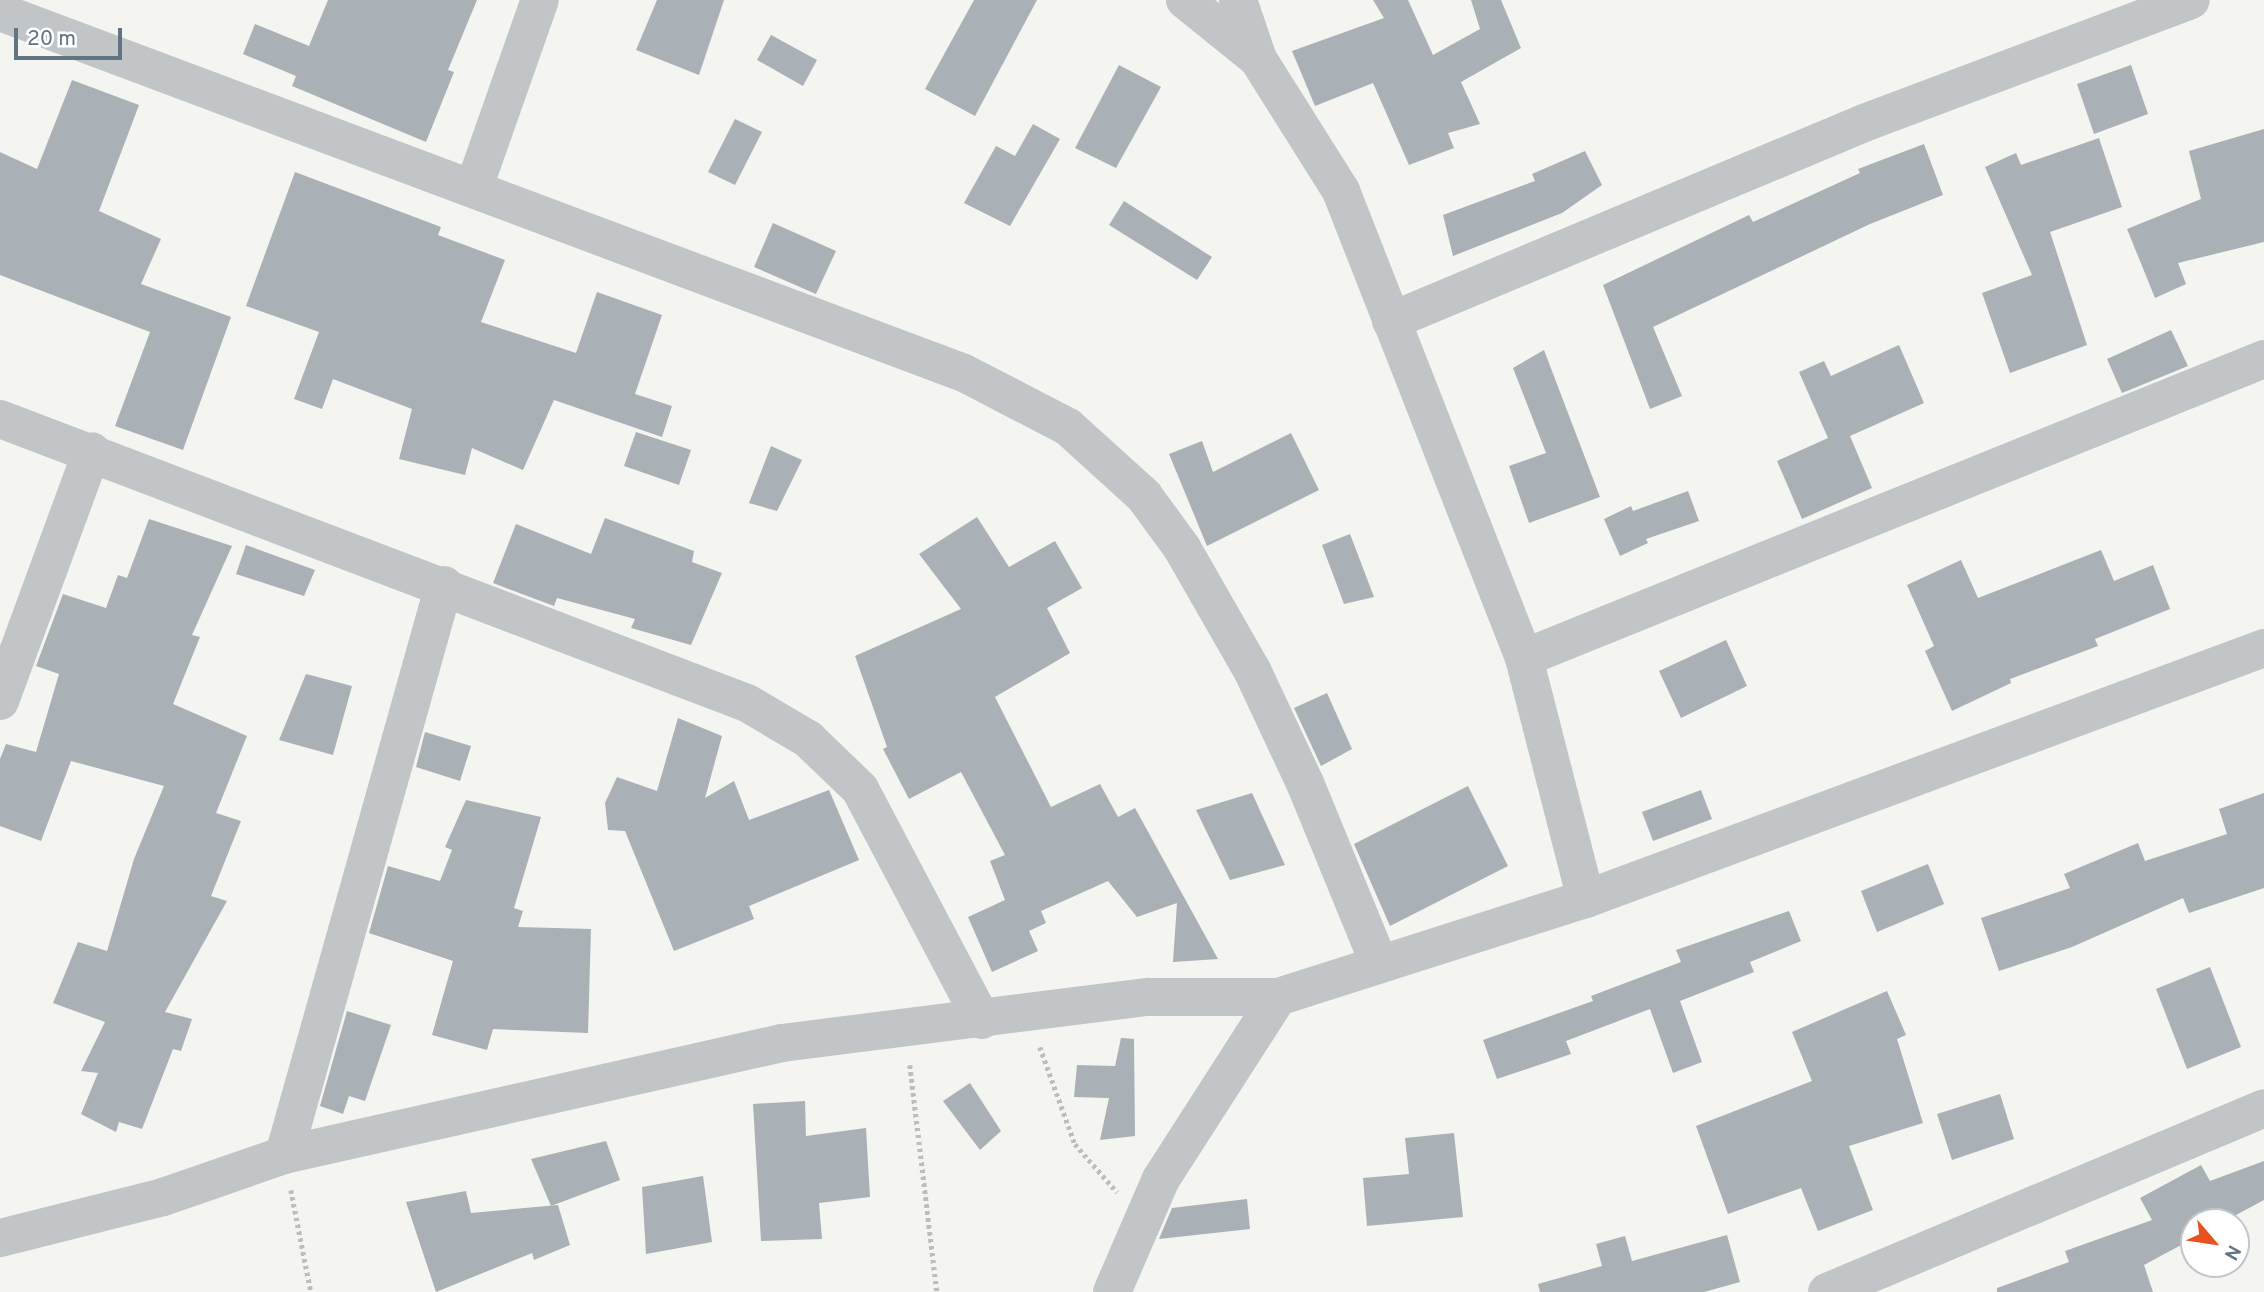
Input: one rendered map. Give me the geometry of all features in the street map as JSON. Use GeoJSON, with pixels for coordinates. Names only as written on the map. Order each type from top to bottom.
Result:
{"type":"FeatureCollection","features":[{"type":"Feature","properties":{"kind":"street"},"geometry":{"type":"LineString","coordinates":[[474,187],[540,0]]}},
{"type":"Feature","properties":{"kind":"street"},"geometry":{"type":"LineString","coordinates":[[1185,0],[1258,59]]}},
{"type":"Feature","properties":{"kind":"street"},"geometry":{"type":"LineString","coordinates":[[1238,0],[1258,59],[1341,191],[1524,658],[1586,899]]}},
{"type":"Feature","properties":{"kind":"street"},"geometry":{"type":"LineString","coordinates":[[1391,321],[1864,123],[2191,0]]}},
{"type":"Feature","properties":{"kind":"street"},"geometry":{"type":"LineString","coordinates":[[0,12],[474,187],[964,373],[1068,427],[1144,496],[1182,548],[1252,670],[1305,783],[1379,962]]}},
{"type":"Feature","properties":{"kind":"street"},"geometry":{"type":"LineString","coordinates":[[1524,658],[2264,359]]}},
{"type":"Feature","properties":{"kind":"street"},"geometry":{"type":"LineString","coordinates":[[0,419],[92,451],[747,702],[824,751],[860,789],[982,1020]]}},
{"type":"Feature","properties":{"kind":"street"},"geometry":{"type":"LineString","coordinates":[[0,701],[92,451]]}},
{"type":"Feature","properties":{"kind":"street"},"geometry":{"type":"LineString","coordinates":[[284,1155],[444,585]]}},
{"type":"Feature","properties":{"kind":"street"},"geometry":{"type":"LineString","coordinates":[[0,1238],[163,1197],[284,1155],[782,1043],[982,1020],[1148,997],[1278,997],[1379,962],[1586,899],[2264,648]]}},
{"type":"Feature","properties":{"kind":"street"},"geometry":{"type":"LineString","coordinates":[[1112,1292],[1140,1219],[1278,997]]}},
{"type":"Feature","properties":{"kind":"street"},"geometry":{"type":"LineString","coordinates":[[1827,1292],[2264,1108]]}},
{"type":"Feature","properties":{"kind":"path"},"geometry":{"type":"LineString","coordinates":[[1028,1014],[1075,1144],[1140,1219]]}},
{"type":"Feature","properties":{"kind":"path"},"geometry":{"type":"LineString","coordinates":[[905,1029],[937,1292]]}},
{"type":"Feature","properties":{"kind":"path"},"geometry":{"type":"LineString","coordinates":[[284,1155],[311,1292]]}},
{"type":"Feature","properties":{"kind":"building"},"geometry":{"type":"Polygon","coordinates":[[[328,0],[477,0],[448,70],[454,72],[426,142],[292,86],[296,76],[243,54],[255,24],[309,46],[328,0]]]}},
{"type":"Feature","properties":{"kind":"building"},"geometry":{"type":"Polygon","coordinates":[[[657,0],[724,0],[699,75],[636,50],[657,0]]]}},
{"type":"Feature","properties":{"kind":"building"},"geometry":{"type":"Polygon","coordinates":[[[974,0],[1037,0],[975,116],[925,89],[974,0]]]}},
{"type":"Feature","properties":{"kind":"building"},"geometry":{"type":"Polygon","coordinates":[[[1373,0],[1408,0],[1433,55],[1480,29],[1471,0],[1501,0],[1521,48],[1461,82],[1480,124],[1448,133],[1454,148],[1409,165],[1373,83],[1315,106],[1292,51],[1384,18],[1373,0]]]}},
{"type":"Feature","properties":{"kind":"building"},"geometry":{"type":"Polygon","coordinates":[[[771,35],[817,60],[803,86],[757,60],[771,35]]]}},
{"type":"Feature","properties":{"kind":"building"},"geometry":{"type":"Polygon","coordinates":[[[1119,65],[1161,87],[1116,168],[1075,148],[1119,65]]]}},
{"type":"Feature","properties":{"kind":"building"},"geometry":{"type":"Polygon","coordinates":[[[2131,65],[2148,114],[2094,134],[2077,84],[2131,65]]]}},
{"type":"Feature","properties":{"kind":"building"},"geometry":{"type":"Polygon","coordinates":[[[72,80],[139,105],[99,211],[161,239],[141,284],[231,317],[183,450],[115,426],[150,332],[0,275],[0,152],[37,169],[72,80]]]}},
{"type":"Feature","properties":{"kind":"building"},"geometry":{"type":"Polygon","coordinates":[[[735,119],[762,132],[735,185],[708,172],[735,119]]]}},
{"type":"Feature","properties":{"kind":"building"},"geometry":{"type":"Polygon","coordinates":[[[1033,124],[1060,139],[1010,226],[964,203],[996,146],[1015,156],[1033,124]]]}},
{"type":"Feature","properties":{"kind":"building"},"geometry":{"type":"Polygon","coordinates":[[[2264,129],[2264,242],[2178,263],[2186,284],[2155,298],[2127,229],[2201,199],[2189,151],[2264,129]]]}},
{"type":"Feature","properties":{"kind":"building"},"geometry":{"type":"Polygon","coordinates":[[[2099,138],[2122,207],[2050,232],[2087,345],[2010,373],[1982,293],[2032,275],[1985,167],[2016,153],[2021,165],[2099,138]]]}},
{"type":"Feature","properties":{"kind":"building"},"geometry":{"type":"Polygon","coordinates":[[[1924,144],[1943,195],[1870,224],[1653,327],[1682,396],[1650,409],[1603,285],[1749,215],[1753,222],[1860,173],[1858,169],[1924,144]]]}},
{"type":"Feature","properties":{"kind":"building"},"geometry":{"type":"Polygon","coordinates":[[[1585,151],[1602,185],[1562,213],[1453,256],[1443,215],[1535,181],[1532,174],[1585,151]]]}},
{"type":"Feature","properties":{"kind":"building"},"geometry":{"type":"Polygon","coordinates":[[[295,172],[441,227],[438,235],[505,260],[481,322],[576,353],[597,292],[662,315],[635,394],[672,406],[662,437],[554,400],[523,470],[472,448],[465,475],[399,459],[412,409],[333,379],[322,409],[294,399],[319,332],[246,306],[295,172]]]}},
{"type":"Feature","properties":{"kind":"building"},"geometry":{"type":"Polygon","coordinates":[[[1124,201],[1212,257],[1197,280],[1109,225],[1124,201]]]}},
{"type":"Feature","properties":{"kind":"building"},"geometry":{"type":"Polygon","coordinates":[[[773,223],[836,251],[816,294],[754,267],[773,223]]]}},
{"type":"Feature","properties":{"kind":"building"},"geometry":{"type":"Polygon","coordinates":[[[2171,330],[2188,366],[2122,393],[2107,359],[2171,330]]]}},
{"type":"Feature","properties":{"kind":"building"},"geometry":{"type":"Polygon","coordinates":[[[1899,345],[1924,403],[1850,436],[1872,488],[1802,519],[1777,461],[1828,438],[1799,372],[1824,361],[1831,376],[1899,345]]]}},
{"type":"Feature","properties":{"kind":"building"},"geometry":{"type":"Polygon","coordinates":[[[1544,350],[1600,497],[1529,523],[1509,466],[1546,453],[1513,368],[1544,350]]]}},
{"type":"Feature","properties":{"kind":"building"},"geometry":{"type":"Polygon","coordinates":[[[636,432],[691,450],[679,485],[624,466],[636,432]]]}},
{"type":"Feature","properties":{"kind":"building"},"geometry":{"type":"Polygon","coordinates":[[[1291,433],[1319,490],[1207,546],[1169,454],[1202,441],[1213,472],[1291,433]]]}},
{"type":"Feature","properties":{"kind":"building"},"geometry":{"type":"Polygon","coordinates":[[[771,446],[802,460],[777,511],[749,503],[771,446]]]}},
{"type":"Feature","properties":{"kind":"building"},"geometry":{"type":"Polygon","coordinates":[[[1688,491],[1699,521],[1646,539],[1648,543],[1620,556],[1604,519],[1631,506],[1633,511],[1688,491]]]}},
{"type":"Feature","properties":{"kind":"building"},"geometry":{"type":"Polygon","coordinates":[[[977,517],[1009,567],[1055,541],[1082,588],[1047,608],[1070,653],[995,697],[1051,807],[1100,784],[1118,817],[1135,808],[1218,959],[1173,962],[1177,903],[1137,917],[1108,881],[1041,911],[1046,923],[1029,931],[1038,951],[992,972],[968,917],[1005,900],[990,861],[1005,855],[961,772],[909,799],[883,749],[887,747],[855,656],[961,609],[919,554],[977,517]]]}},
{"type":"Feature","properties":{"kind":"building"},"geometry":{"type":"Polygon","coordinates":[[[605,518],[694,551],[692,562],[722,573],[691,645],[631,628],[635,619],[557,598],[554,606],[493,583],[516,524],[591,554],[605,518]]]}},
{"type":"Feature","properties":{"kind":"building"},"geometry":{"type":"Polygon","coordinates":[[[149,519],[232,546],[192,635],[200,637],[173,704],[247,736],[216,813],[241,821],[211,896],[227,901],[165,1012],[192,1019],[181,1051],[173,1049],[142,1129],[119,1122],[116,1132],[81,1114],[98,1073],[81,1071],[105,1022],[53,1003],[78,942],[107,951],[134,859],[164,786],[71,761],[41,841],[0,826],[0,759],[6,744],[36,752],[59,674],[36,666],[63,594],[106,608],[118,575],[127,578],[149,519]]]}},
{"type":"Feature","properties":{"kind":"building"},"geometry":{"type":"Polygon","coordinates":[[[1350,534],[1374,597],[1344,604],[1322,545],[1350,534]]]}},
{"type":"Feature","properties":{"kind":"building"},"geometry":{"type":"Polygon","coordinates":[[[246,545],[315,570],[304,596],[236,574],[246,545]]]}},
{"type":"Feature","properties":{"kind":"building"},"geometry":{"type":"Polygon","coordinates":[[[2101,550],[2114,581],[2153,565],[2170,609],[2095,639],[2098,646],[2010,679],[2011,683],[1952,711],[1925,651],[1934,646],[1907,585],[1961,560],[1978,598],[2101,550]]]}},
{"type":"Feature","properties":{"kind":"building"},"geometry":{"type":"Polygon","coordinates":[[[1726,640],[1747,686],[1681,718],[1659,671],[1726,640]]]}},
{"type":"Feature","properties":{"kind":"building"},"geometry":{"type":"Polygon","coordinates":[[[306,674],[352,686],[333,755],[279,740],[306,674]]]}},
{"type":"Feature","properties":{"kind":"building"},"geometry":{"type":"Polygon","coordinates":[[[1327,693],[1352,749],[1321,766],[1294,708],[1327,693]]]}},
{"type":"Feature","properties":{"kind":"building"},"geometry":{"type":"Polygon","coordinates":[[[678,718],[722,736],[705,798],[734,781],[749,820],[829,790],[859,860],[749,906],[754,919],[674,951],[625,831],[608,830],[605,803],[617,777],[657,791],[678,718]]]}},
{"type":"Feature","properties":{"kind":"building"},"geometry":{"type":"Polygon","coordinates":[[[425,732],[471,746],[460,781],[416,767],[425,732]]]}},
{"type":"Feature","properties":{"kind":"building"},"geometry":{"type":"Polygon","coordinates":[[[1468,786],[1508,866],[1390,926],[1354,844],[1468,786]]]}},
{"type":"Feature","properties":{"kind":"building"},"geometry":{"type":"Polygon","coordinates":[[[1701,790],[1712,819],[1653,841],[1642,812],[1701,790]]]}},
{"type":"Feature","properties":{"kind":"building"},"geometry":{"type":"Polygon","coordinates":[[[1252,793],[1285,865],[1230,880],[1196,810],[1252,793]]]}},
{"type":"Feature","properties":{"kind":"building"},"geometry":{"type":"Polygon","coordinates":[[[2264,793],[2264,888],[2189,913],[2183,898],[2072,947],[1999,971],[1981,918],[2070,888],[2064,874],[2138,843],[2145,861],[2227,834],[2219,809],[2264,793]]]}},
{"type":"Feature","properties":{"kind":"building"},"geometry":{"type":"Polygon","coordinates":[[[466,800],[541,817],[514,908],[523,911],[518,927],[591,929],[588,1033],[493,1029],[487,1050],[432,1035],[453,961],[369,933],[388,866],[440,881],[452,850],[445,847],[466,800]]]}},
{"type":"Feature","properties":{"kind":"building"},"geometry":{"type":"Polygon","coordinates":[[[1928,864],[1944,904],[1877,932],[1861,891],[1928,864]]]}},
{"type":"Feature","properties":{"kind":"building"},"geometry":{"type":"Polygon","coordinates":[[[1789,911],[1801,941],[1750,962],[1754,972],[1680,1001],[1702,1062],[1673,1073],[1650,1009],[1566,1041],[1571,1054],[1497,1079],[1483,1040],[1593,1001],[1591,996],[1681,962],[1676,950],[1789,911]]]}},
{"type":"Feature","properties":{"kind":"building"},"geometry":{"type":"Polygon","coordinates":[[[2210,967],[2241,1047],[2187,1069],[2156,989],[2210,967]]]}},
{"type":"Feature","properties":{"kind":"building"},"geometry":{"type":"Polygon","coordinates":[[[1887,991],[1906,1035],[1897,1039],[1923,1123],[1849,1146],[1873,1210],[1818,1231],[1801,1188],[1728,1214],[1696,1126],[1812,1081],[1792,1032],[1887,991]]]}},
{"type":"Feature","properties":{"kind":"building"},"geometry":{"type":"Polygon","coordinates":[[[347,1011],[391,1025],[365,1101],[349,1096],[343,1114],[320,1106],[347,1011]]]}},
{"type":"Feature","properties":{"kind":"building"},"geometry":{"type":"Polygon","coordinates":[[[1121,1038],[1134,1039],[1135,1136],[1100,1140],[1109,1098],[1074,1097],[1077,1065],[1115,1066],[1121,1038]]]}},
{"type":"Feature","properties":{"kind":"building"},"geometry":{"type":"Polygon","coordinates":[[[970,1083],[1001,1131],[980,1150],[943,1101],[970,1083]]]}},
{"type":"Feature","properties":{"kind":"building"},"geometry":{"type":"Polygon","coordinates":[[[2000,1094],[2014,1139],[1952,1160],[1937,1114],[2000,1094]]]}},
{"type":"Feature","properties":{"kind":"building"},"geometry":{"type":"Polygon","coordinates":[[[805,1101],[806,1136],[866,1128],[870,1197],[819,1203],[822,1239],[761,1241],[753,1104],[805,1101]]]}},
{"type":"Feature","properties":{"kind":"building"},"geometry":{"type":"Polygon","coordinates":[[[1454,1133],[1463,1217],[1367,1226],[1363,1178],[1409,1174],[1405,1138],[1454,1133]]]}},
{"type":"Feature","properties":{"kind":"building"},"geometry":{"type":"Polygon","coordinates":[[[606,1141],[620,1180],[551,1206],[531,1159],[606,1141]]]}},
{"type":"Feature","properties":{"kind":"building"},"geometry":{"type":"Polygon","coordinates":[[[2264,1161],[2264,1200],[2249,1208],[2180,1208],[2180,1246],[2144,1265],[2153,1292],[1997,1292],[1997,1288],[2069,1262],[2065,1251],[2152,1220],[2140,1198],[2201,1165],[2210,1181],[2264,1161]]]}},
{"type":"Feature","properties":{"kind":"building"},"geometry":{"type":"Polygon","coordinates":[[[703,1176],[712,1242],[646,1254],[642,1187],[703,1176]]]}},
{"type":"Feature","properties":{"kind":"building"},"geometry":{"type":"Polygon","coordinates":[[[466,1191],[471,1213],[558,1205],[570,1245],[534,1260],[532,1253],[436,1292],[406,1202],[466,1191]]]}},
{"type":"Feature","properties":{"kind":"building"},"geometry":{"type":"Polygon","coordinates":[[[1247,1199],[1250,1229],[1159,1239],[1172,1208],[1247,1199]]]}},
{"type":"Feature","properties":{"kind":"building"},"geometry":{"type":"Polygon","coordinates":[[[1727,1235],[1740,1282],[1704,1292],[1540,1292],[1538,1284],[1602,1266],[1596,1244],[1625,1236],[1632,1261],[1727,1235]]]}}]}
